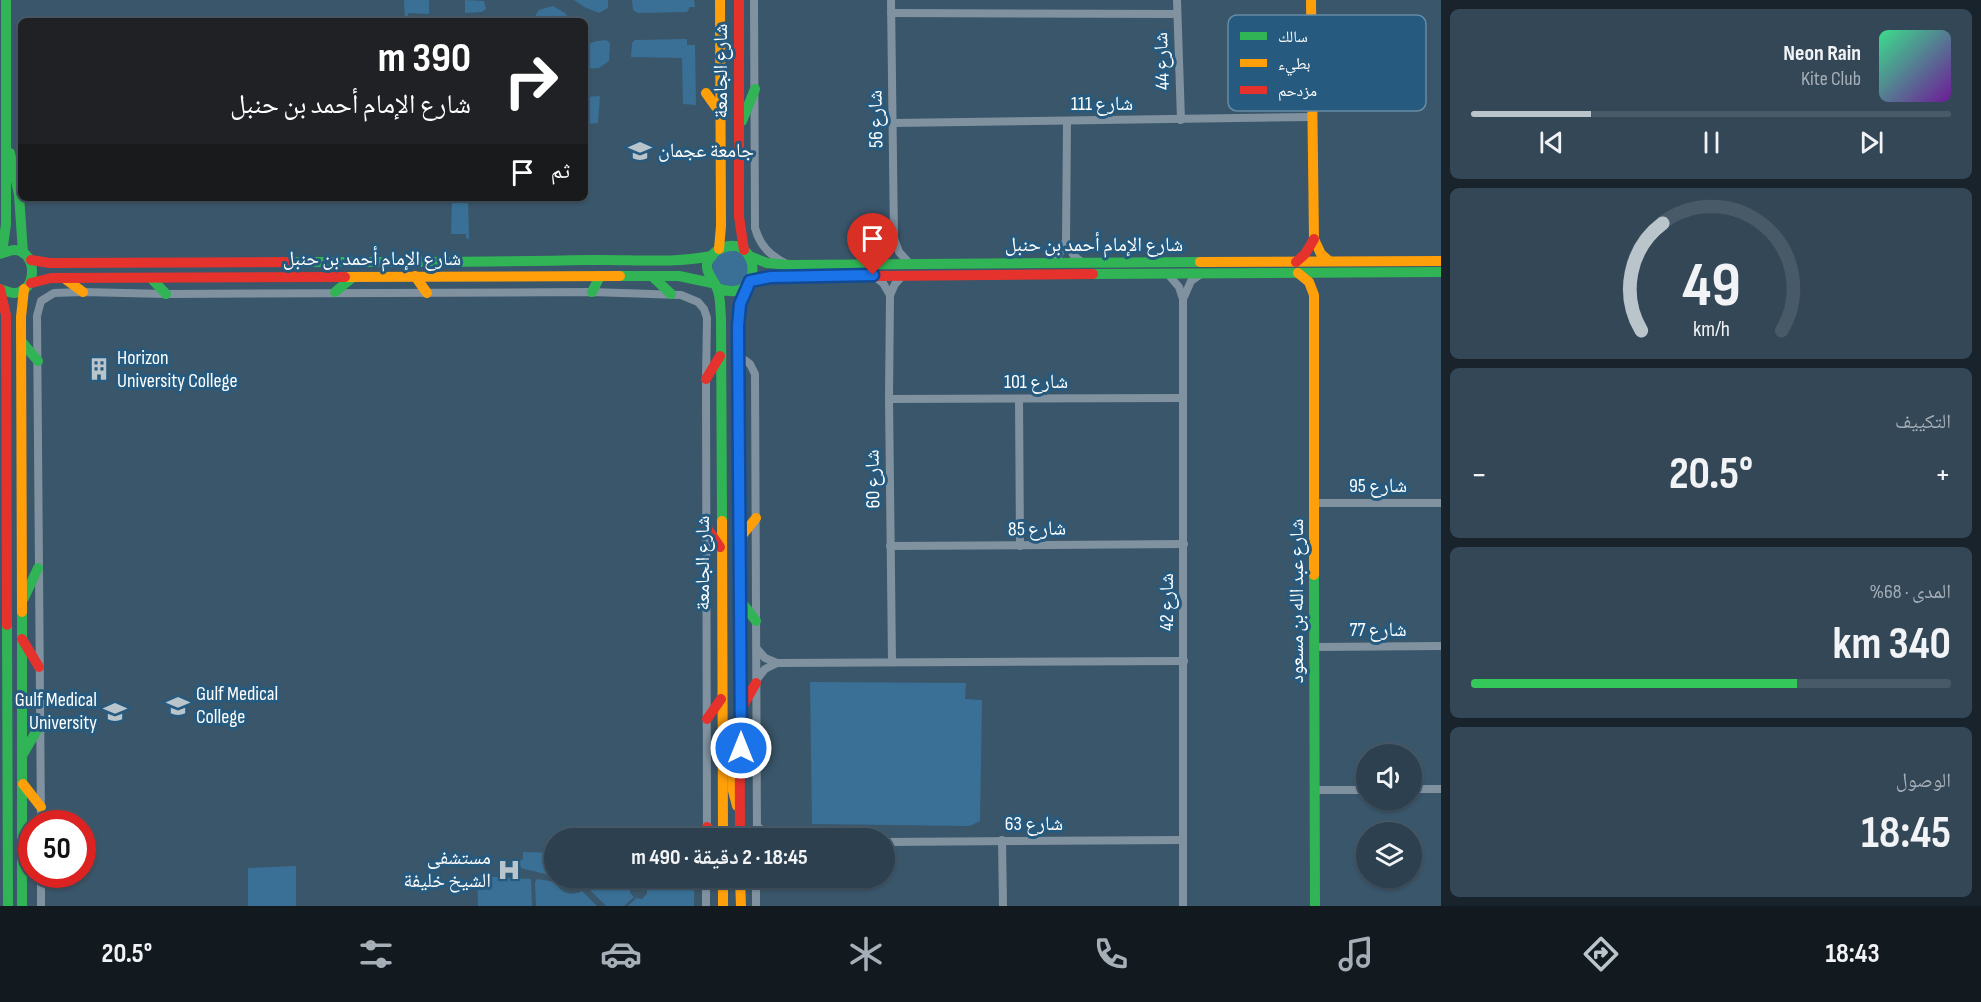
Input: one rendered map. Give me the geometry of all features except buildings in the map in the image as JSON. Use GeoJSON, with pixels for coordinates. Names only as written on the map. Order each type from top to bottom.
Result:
{"type":"FeatureCollection","features":[{"type":"Feature","properties":{"kind":"street"},"geometry":{"type":"LineString","coordinates":[[1,253],[6,224],[2,126],[6,0]]}},
{"type":"Feature","properties":{"kind":"street","name":"شارع الجامعة"},"geometry":{"type":"LineString","coordinates":[[715,252],[721,226],[720,0]]}},
{"type":"Feature","properties":{"kind":"street","name":"شارع الجامعة"},"geometry":{"type":"LineString","coordinates":[[739,0],[739,225],[747,253]]}},
{"type":"Feature","properties":{"kind":"street"},"geometry":{"type":"LineString","coordinates":[[754,0],[755,228],[767,252],[789,265]]}},
{"type":"Feature","properties":{"kind":"street","name":"شارع 56"},"geometry":{"type":"LineString","coordinates":[[891,0],[894,238],[898,252],[910,264]]}},
{"type":"Feature","properties":{"kind":"street","name":"شارع 44"},"geometry":{"type":"LineString","coordinates":[[1178,0],[1180,120]]}},
{"type":"Feature","properties":{"kind":"street"},"geometry":{"type":"LineString","coordinates":[[1311,0],[1311,15]]}},
{"type":"Feature","properties":{"kind":"street"},"geometry":{"type":"LineString","coordinates":[[891,13],[1178,14]]}},
{"type":"Feature","properties":{"kind":"street"},"geometry":{"type":"LineString","coordinates":[[739,127],[755,89]]}},
{"type":"Feature","properties":{"kind":"street"},"geometry":{"type":"LineString","coordinates":[[706,93],[721,114]]}},
{"type":"Feature","properties":{"kind":"street"},"geometry":{"type":"LineString","coordinates":[[1312,111],[1314,239],[1321,254],[1329,261]]}},
{"type":"Feature","properties":{"kind":"street","name":"شارع 111"},"geometry":{"type":"LineString","coordinates":[[892,123],[1312,117]]}},
{"type":"Feature","properties":{"kind":"street"},"geometry":{"type":"LineString","coordinates":[[1049,263],[1061,251],[1066,241],[1067,120]]}},
{"type":"Feature","properties":{"kind":"street"},"geometry":{"type":"LineString","coordinates":[[2,126],[18,191]]}},
{"type":"Feature","properties":{"kind":"street"},"geometry":{"type":"LineString","coordinates":[[20,201],[27,257],[34,272],[21,310],[22,906]]}},
{"type":"Feature","properties":{"kind":"street"},"geometry":{"type":"LineString","coordinates":[[890,295],[874,270],[888,253],[894,238]]}},
{"type":"Feature","properties":{"kind":"street"},"geometry":{"type":"LineString","coordinates":[[1296,262],[1305,254],[1314,239]]}},
{"type":"Feature","properties":{"kind":"street"},"geometry":{"type":"LineString","coordinates":[[1066,241],[1074,256],[1083,263]]}},
{"type":"Feature","properties":{"kind":"street"},"geometry":{"type":"LineString","coordinates":[[734,246],[747,253],[754,271],[749,283],[742,289],[730,292],[715,285],[708,269],[715,252],[734,246]]}},
{"type":"Feature","properties":{"kind":"street","name":"شارع الإمام أحمد بن حنبل"},"geometry":{"type":"LineString","coordinates":[[1,253],[12,250],[50,263],[497,262],[622,259],[670,261],[691,260],[715,252]]}},
{"type":"Feature","properties":{"kind":"street","name":"شارع الإمام أحمد بن حنبل"},"geometry":{"type":"LineString","coordinates":[[747,253],[767,263],[874,270],[903,275],[1441,272]]}},
{"type":"Feature","properties":{"kind":"street","name":"شارع الإمام أحمد بن حنبل"},"geometry":{"type":"LineString","coordinates":[[749,283],[771,277],[874,270],[910,264],[1441,261]]}},
{"type":"Feature","properties":{"kind":"street"},"geometry":{"type":"LineString","coordinates":[[1167,273],[1179,287],[1183,299]]}},
{"type":"Feature","properties":{"kind":"street"},"geometry":{"type":"LineString","coordinates":[[1183,299],[1191,281],[1201,273]]}},
{"type":"Feature","properties":{"kind":"street"},"geometry":{"type":"LineString","coordinates":[[1298,273],[1309,282],[1314,295]]}},
{"type":"Feature","properties":{"kind":"street"},"geometry":{"type":"LineString","coordinates":[[1314,295],[1319,283],[1328,273]]}},
{"type":"Feature","properties":{"kind":"street"},"geometry":{"type":"LineString","coordinates":[[890,295],[895,284],[903,275]]}},
{"type":"Feature","properties":{"kind":"street"},"geometry":{"type":"LineString","coordinates":[[415,276],[427,293]]}},
{"type":"Feature","properties":{"kind":"street","name":"شارع الإمام أحمد بن حنبل"},"geometry":{"type":"LineString","coordinates":[[0,289],[15,293],[46,279],[63,278],[415,276],[690,277],[715,285]]}},
{"type":"Feature","properties":{"kind":"street"},"geometry":{"type":"LineString","coordinates":[[592,292],[600,276]]}},
{"type":"Feature","properties":{"kind":"street"},"geometry":{"type":"LineString","coordinates":[[652,276],[671,294]]}},
{"type":"Feature","properties":{"kind":"street"},"geometry":{"type":"LineString","coordinates":[[335,292],[353,277]]}},
{"type":"Feature","properties":{"kind":"street"},"geometry":{"type":"LineString","coordinates":[[63,278],[83,292]]}},
{"type":"Feature","properties":{"kind":"street"},"geometry":{"type":"LineString","coordinates":[[151,278],[166,294]]}},
{"type":"Feature","properties":{"kind":"street","name":"شارع الجامعة"},"geometry":{"type":"LineString","coordinates":[[740,828],[738,315],[743,294],[749,283]]}},
{"type":"Feature","properties":{"kind":"street","name":"شارع الجامعة"},"geometry":{"type":"LineString","coordinates":[[715,285],[721,318],[720,547],[723,828]]}},
{"type":"Feature","properties":{"kind":"street"},"geometry":{"type":"LineString","coordinates":[[0,289],[6,308],[3,342],[4,884],[8,906]]}},
{"type":"Feature","properties":{"kind":"street"},"geometry":{"type":"LineString","coordinates":[[41,807],[37,316],[41,301],[54,293],[83,292],[671,294],[690,297],[698,302],[707,318],[705,379],[707,827]]}},
{"type":"Feature","properties":{"kind":"street","name":"شارع 60"},"geometry":{"type":"LineString","coordinates":[[890,295],[892,662]]}},
{"type":"Feature","properties":{"kind":"street","name":"شارع عبد الله بن مسعود"},"geometry":{"type":"LineString","coordinates":[[1314,295],[1315,906]]}},
{"type":"Feature","properties":{"kind":"street","name":"شارع 42"},"geometry":{"type":"LineString","coordinates":[[1183,299],[1183,906]]}},
{"type":"Feature","properties":{"kind":"street"},"geometry":{"type":"LineString","coordinates":[[21,341],[38,361]]}},
{"type":"Feature","properties":{"kind":"street"},"geometry":{"type":"LineString","coordinates":[[705,379],[721,353]]}},
{"type":"Feature","properties":{"kind":"street"},"geometry":{"type":"LineString","coordinates":[[739,356],[750,363],[755,374],[757,826],[759,828]]}},
{"type":"Feature","properties":{"kind":"street","name":"شارع 101"},"geometry":{"type":"LineString","coordinates":[[889,399],[1183,398]]}},
{"type":"Feature","properties":{"kind":"street"},"geometry":{"type":"LineString","coordinates":[[1019,399],[1020,546]]}},
{"type":"Feature","properties":{"kind":"street","name":"شارع 95"},"geometry":{"type":"LineString","coordinates":[[1314,502],[1441,503]]}},
{"type":"Feature","properties":{"kind":"street"},"geometry":{"type":"LineString","coordinates":[[740,538],[756,518]]}},
{"type":"Feature","properties":{"kind":"street"},"geometry":{"type":"LineString","coordinates":[[707,528],[720,547]]}},
{"type":"Feature","properties":{"kind":"street","name":"شارع 85"},"geometry":{"type":"LineString","coordinates":[[890,546],[1184,544]]}},
{"type":"Feature","properties":{"kind":"street"},"geometry":{"type":"LineString","coordinates":[[22,601],[38,568]]}},
{"type":"Feature","properties":{"kind":"street"},"geometry":{"type":"LineString","coordinates":[[740,600],[756,621]]}},
{"type":"Feature","properties":{"kind":"street"},"geometry":{"type":"LineString","coordinates":[[22,639],[39,667]]}},
{"type":"Feature","properties":{"kind":"street","name":"شارع 77"},"geometry":{"type":"LineString","coordinates":[[1315,646],[1441,646]]}},
{"type":"Feature","properties":{"kind":"street"},"geometry":{"type":"LineString","coordinates":[[757,650],[765,658],[777,663],[1184,661]]}},
{"type":"Feature","properties":{"kind":"street"},"geometry":{"type":"LineString","coordinates":[[741,709],[765,669],[777,663]]}},
{"type":"Feature","properties":{"kind":"street"},"geometry":{"type":"LineString","coordinates":[[707,719],[722,698]]}},
{"type":"Feature","properties":{"kind":"street"},"geometry":{"type":"LineString","coordinates":[[23,754],[40,725]]}},
{"type":"Feature","properties":{"kind":"street"},"geometry":{"type":"LineString","coordinates":[[722,752],[732,755],[734,796],[740,812]]}},
{"type":"Feature","properties":{"kind":"street"},"geometry":{"type":"LineString","coordinates":[[23,784],[41,807]]}},
{"type":"Feature","properties":{"kind":"street"},"geometry":{"type":"LineString","coordinates":[[1422,789],[1441,789]]}},
{"type":"Feature","properties":{"kind":"street"},"geometry":{"type":"LineString","coordinates":[[1315,790],[1356,790]]}},
{"type":"Feature","properties":{"kind":"street"},"geometry":{"type":"LineString","coordinates":[[1002,840],[1003,906]]}},
{"type":"Feature","properties":{"kind":"street","name":"شارع 63"},"geometry":{"type":"LineString","coordinates":[[895,842],[1182,840]]}},
{"type":"Feature","properties":{"kind":"street"},"geometry":{"type":"LineString","coordinates":[[41,888],[41,906]]}},
{"type":"Feature","properties":{"kind":"street"},"geometry":{"type":"LineString","coordinates":[[706,888],[706,906]]}},
{"type":"Feature","properties":{"kind":"street"},"geometry":{"type":"LineString","coordinates":[[723,888],[723,906]]}},
{"type":"Feature","properties":{"kind":"street"},"geometry":{"type":"LineString","coordinates":[[741,888],[741,906]]}},
{"type":"Feature","properties":{"kind":"street"},"geometry":{"type":"LineString","coordinates":[[756,888],[756,906]]}},
{"type":"Feature","properties":{"kind":"shaded area"},"geometry":{"type":"Polygon","coordinates":[[[404,0],[429,0],[429,14],[408,13],[408,18],[405,18],[404,0]]]}},
{"type":"Feature","properties":{"kind":"shaded area"},"geometry":{"type":"Polygon","coordinates":[[[465,0],[484,1],[486,9],[482,12],[465,13],[465,0]]]}},
{"type":"Feature","properties":{"kind":"shaded area"},"geometry":{"type":"Polygon","coordinates":[[[574,0],[608,0],[608,8],[599,13],[574,0]]]}},
{"type":"Feature","properties":{"kind":"shaded area"},"geometry":{"type":"Polygon","coordinates":[[[632,0],[694,0],[695,7],[690,7],[687,12],[638,13],[633,10],[632,0]]]}},
{"type":"Feature","properties":{"kind":"shaded area"},"geometry":{"type":"Polygon","coordinates":[[[553,6],[565,13],[568,18],[534,18],[539,10],[553,6]]]}},
{"type":"Feature","properties":{"kind":"shaded area"},"geometry":{"type":"Polygon","coordinates":[[[687,39],[687,45],[695,45],[696,105],[683,104],[682,58],[631,57],[632,43],[635,40],[687,39]]]}},
{"type":"Feature","properties":{"kind":"shaded area"},"geometry":{"type":"Polygon","coordinates":[[[606,40],[610,43],[609,61],[599,68],[588,69],[588,44],[606,40]]]}},
{"type":"Feature","properties":{"kind":"shaded area"},"geometry":{"type":"Polygon","coordinates":[[[600,96],[598,123],[588,124],[588,97],[600,96]]]}},
{"type":"Feature","properties":{"kind":"shaded area"},"geometry":{"type":"Polygon","coordinates":[[[452,201],[468,201],[469,239],[466,238],[466,234],[451,234],[452,201]]]}},
{"type":"Feature","properties":{"kind":"shaded area"},"geometry":{"type":"Polygon","coordinates":[[[726,249],[745,255],[750,269],[745,282],[728,289],[713,279],[712,259],[726,249]]]}},
{"type":"Feature","properties":{"kind":"shaded area"},"geometry":{"type":"Polygon","coordinates":[[[810,682],[966,683],[965,699],[982,700],[980,821],[970,826],[812,824],[810,682]]]}},
{"type":"Feature","properties":{"kind":"shaded area"},"geometry":{"type":"Polygon","coordinates":[[[523,852],[544,853],[544,874],[521,868],[519,861],[523,859],[523,852]]]}},
{"type":"Feature","properties":{"kind":"shaded area"},"geometry":{"type":"Polygon","coordinates":[[[296,866],[296,906],[248,906],[248,868],[296,866]]]}},
{"type":"Feature","properties":{"kind":"shaded area"},"geometry":{"type":"Polygon","coordinates":[[[477,876],[531,879],[532,906],[478,906],[477,876]]]}},
{"type":"Feature","properties":{"kind":"shaded area"},"geometry":{"type":"Polygon","coordinates":[[[537,879],[544,880],[544,888],[559,888],[566,893],[574,894],[582,891],[597,906],[536,906],[535,882],[537,879]]]}},
{"type":"Feature","properties":{"kind":"shaded area"},"geometry":{"type":"Polygon","coordinates":[[[588,888],[631,888],[630,893],[634,897],[624,906],[606,906],[588,888]]]}},
{"type":"Feature","properties":{"kind":"shaded area"},"geometry":{"type":"Polygon","coordinates":[[[647,888],[694,888],[694,906],[628,906],[636,898],[642,899],[647,894],[647,888]]]}},
{"type":"Feature","properties":{"kind":"traffic: fast"},"geometry":{"type":"LineString","coordinates":[[2,253],[6,224],[6,0]]}},
{"type":"Feature","properties":{"kind":"traffic: fast"},"geometry":{"type":"LineString","coordinates":[[742,121],[755,89]]}},
{"type":"Feature","properties":{"kind":"traffic: fast"},"geometry":{"type":"LineString","coordinates":[[10,153],[18,190]]}},
{"type":"Feature","properties":{"kind":"traffic: fast"},"geometry":{"type":"LineString","coordinates":[[19,201],[23,253]]}},
{"type":"Feature","properties":{"kind":"traffic: fast"},"geometry":{"type":"LineString","coordinates":[[717,288],[733,291],[744,288],[750,280],[752,270],[750,259],[745,251],[735,246],[722,248],[713,254],[707,264],[720,297],[722,521]]}},
{"type":"Feature","properties":{"kind":"traffic: fast"},"geometry":{"type":"LineString","coordinates":[[0,254],[12,250],[22,252],[28,257],[32,271],[28,286],[22,291],[12,293],[0,289]]}},
{"type":"Feature","properties":{"kind":"traffic: fast"},"geometry":{"type":"LineString","coordinates":[[293,262],[666,261],[712,256]]}},
{"type":"Feature","properties":{"kind":"traffic: fast"},"geometry":{"type":"LineString","coordinates":[[749,256],[767,263],[789,265],[1200,262]]}},
{"type":"Feature","properties":{"kind":"traffic: fast"},"geometry":{"type":"LineString","coordinates":[[1093,274],[1441,272]]}},
{"type":"Feature","properties":{"kind":"traffic: fast"},"geometry":{"type":"LineString","coordinates":[[592,292],[600,276]]}},
{"type":"Feature","properties":{"kind":"traffic: fast"},"geometry":{"type":"LineString","coordinates":[[620,276],[679,276],[712,283]]}},
{"type":"Feature","properties":{"kind":"traffic: fast"},"geometry":{"type":"LineString","coordinates":[[652,276],[671,294]]}},
{"type":"Feature","properties":{"kind":"traffic: fast"},"geometry":{"type":"LineString","coordinates":[[335,292],[353,277]]}},
{"type":"Feature","properties":{"kind":"traffic: fast"},"geometry":{"type":"LineString","coordinates":[[151,278],[166,294]]}},
{"type":"Feature","properties":{"kind":"traffic: fast"},"geometry":{"type":"LineString","coordinates":[[739,528],[738,325],[740,304],[747,285]]}},
{"type":"Feature","properties":{"kind":"traffic: fast"},"geometry":{"type":"LineString","coordinates":[[21,341],[38,361]]}},
{"type":"Feature","properties":{"kind":"traffic: fast"},"geometry":{"type":"LineString","coordinates":[[24,598],[38,568]]}},
{"type":"Feature","properties":{"kind":"traffic: fast"},"geometry":{"type":"LineString","coordinates":[[1314,575],[1315,906]]}},
{"type":"Feature","properties":{"kind":"traffic: fast"},"geometry":{"type":"LineString","coordinates":[[740,600],[756,621]]}},
{"type":"Feature","properties":{"kind":"traffic: fast"},"geometry":{"type":"LineString","coordinates":[[22,612],[22,906]]}},
{"type":"Feature","properties":{"kind":"traffic: fast"},"geometry":{"type":"LineString","coordinates":[[7,625],[8,906]]}},
{"type":"Feature","properties":{"kind":"traffic: fast"},"geometry":{"type":"LineString","coordinates":[[23,754],[40,725]]}},
{"type":"Feature","properties":{"kind":"traffic: slow"},"geometry":{"type":"LineString","coordinates":[[719,249],[721,226],[720,0]]}},
{"type":"Feature","properties":{"kind":"traffic: slow"},"geometry":{"type":"LineString","coordinates":[[1311,0],[1311,15]]}},
{"type":"Feature","properties":{"kind":"traffic: slow"},"geometry":{"type":"LineString","coordinates":[[706,93],[721,114]]}},
{"type":"Feature","properties":{"kind":"traffic: slow"},"geometry":{"type":"LineString","coordinates":[[1312,111],[1314,239],[1321,254],[1329,261]]}},
{"type":"Feature","properties":{"kind":"traffic: slow"},"geometry":{"type":"LineString","coordinates":[[1200,262],[1441,261]]}},
{"type":"Feature","properties":{"kind":"traffic: slow"},"geometry":{"type":"LineString","coordinates":[[1298,273],[1309,282],[1314,295],[1314,575]]}},
{"type":"Feature","properties":{"kind":"traffic: slow"},"geometry":{"type":"LineString","coordinates":[[415,276],[427,293]]}},
{"type":"Feature","properties":{"kind":"traffic: slow"},"geometry":{"type":"LineString","coordinates":[[345,277],[620,276]]}},
{"type":"Feature","properties":{"kind":"traffic: slow"},"geometry":{"type":"LineString","coordinates":[[64,278],[83,292]]}},
{"type":"Feature","properties":{"kind":"traffic: slow"},"geometry":{"type":"LineString","coordinates":[[22,612],[21,317],[24,289]]}},
{"type":"Feature","properties":{"kind":"traffic: slow"},"geometry":{"type":"LineString","coordinates":[[740,538],[756,518]]}},
{"type":"Feature","properties":{"kind":"traffic: slow"},"geometry":{"type":"LineString","coordinates":[[722,521],[723,828]]}},
{"type":"Feature","properties":{"kind":"traffic: slow"},"geometry":{"type":"LineString","coordinates":[[722,752],[732,755],[733,791],[737,806]]}},
{"type":"Feature","properties":{"kind":"traffic: slow"},"geometry":{"type":"LineString","coordinates":[[23,784],[41,807]]}},
{"type":"Feature","properties":{"kind":"traffic: slow"},"geometry":{"type":"LineString","coordinates":[[723,888],[723,906]]}},
{"type":"Feature","properties":{"kind":"traffic: slow"},"geometry":{"type":"LineString","coordinates":[[740,888],[741,906]]}},
{"type":"Feature","properties":{"kind":"traffic: jam"},"geometry":{"type":"LineString","coordinates":[[739,0],[739,217],[744,250]]}},
{"type":"Feature","properties":{"kind":"traffic: jam"},"geometry":{"type":"LineString","coordinates":[[1296,262],[1305,254],[1314,239]]}},
{"type":"Feature","properties":{"kind":"traffic: jam"},"geometry":{"type":"LineString","coordinates":[[31,260],[50,263],[293,262]]}},
{"type":"Feature","properties":{"kind":"traffic: jam"},"geometry":{"type":"LineString","coordinates":[[751,281],[771,277],[1093,274]]}},
{"type":"Feature","properties":{"kind":"traffic: jam"},"geometry":{"type":"LineString","coordinates":[[31,283],[51,278],[345,277]]}},
{"type":"Feature","properties":{"kind":"traffic: jam"},"geometry":{"type":"LineString","coordinates":[[0,289],[6,315],[7,625]]}},
{"type":"Feature","properties":{"kind":"traffic: jam"},"geometry":{"type":"LineString","coordinates":[[706,379],[720,356]]}},
{"type":"Feature","properties":{"kind":"traffic: jam"},"geometry":{"type":"LineString","coordinates":[[707,528],[720,547]]}},
{"type":"Feature","properties":{"kind":"traffic: jam"},"geometry":{"type":"LineString","coordinates":[[739,528],[740,828]]}},
{"type":"Feature","properties":{"kind":"traffic: jam"},"geometry":{"type":"LineString","coordinates":[[22,639],[39,667]]}},
{"type":"Feature","properties":{"kind":"traffic: jam"},"geometry":{"type":"LineString","coordinates":[[741,709],[756,683]]}},
{"type":"Feature","properties":{"kind":"traffic: jam"},"geometry":{"type":"LineString","coordinates":[[707,719],[721,699]]}},
{"type":"Feature","properties":{"kind":"place","name":"جامعة عجمان"},"geometry":{"type":"Point","coordinates":[640,151]}},
{"type":"Feature","properties":{"kind":"place","name":"Horizon University College"},"geometry":{"type":"Point","coordinates":[99,369]}},
{"type":"Feature","properties":{"kind":"place","name":"Gulf Medical College"},"geometry":{"type":"Point","coordinates":[178,706]}},
{"type":"Feature","properties":{"kind":"place","name":"Gulf Medical University"},"geometry":{"type":"Point","coordinates":[115,712]}},
{"type":"Feature","properties":{"kind":"place","name":"مستشفى الشيخ خليفة"},"geometry":{"type":"Point","coordinates":[509,870]}},
{"type":"Feature","properties":{"kind":"route"},"geometry":{"type":"LineString","coordinates":[[741,748],[738,326],[740,304],[750,281],[771,277],[873,275]]}}]}
